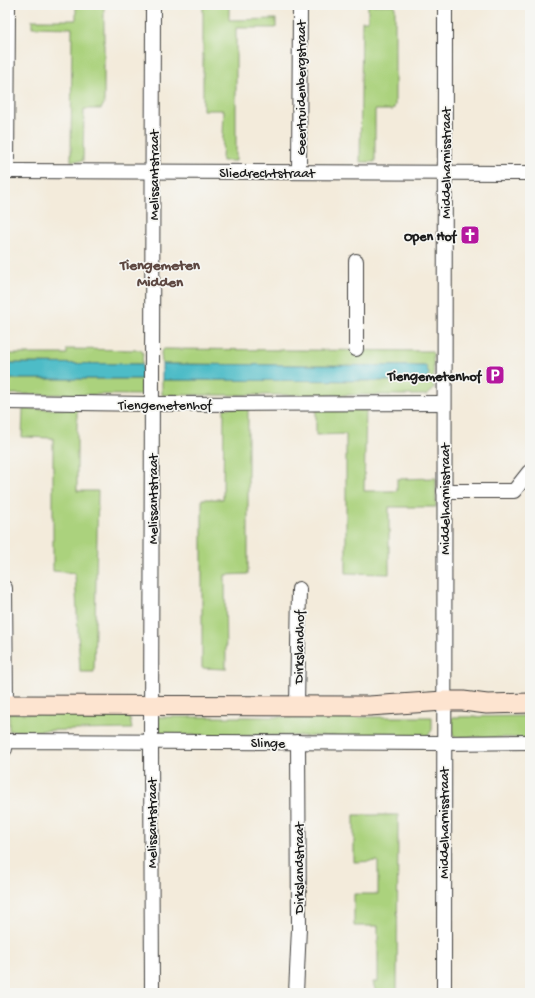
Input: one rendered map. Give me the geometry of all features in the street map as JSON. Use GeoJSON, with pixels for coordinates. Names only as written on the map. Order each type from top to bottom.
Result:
{"type":"FeatureCollection","features":[{"type":"Feature","properties":{"kind":"street"},"geometry":{"type":"LineString","coordinates":[[6,171],[8,5]]}},
{"type":"Feature","properties":{"kind":"street","name":"Melissantstraat"},"geometry":{"type":"LineString","coordinates":[[152,993],[151,706],[154,5]]}},
{"type":"Feature","properties":{"kind":"street","name":"Geertruidenbergstraat"},"geometry":{"type":"LineString","coordinates":[[299,172],[300,5]]}},
{"type":"Feature","properties":{"kind":"street","name":"Middelharnisstraat"},"geometry":{"type":"LineString","coordinates":[[444,993],[443,743],[445,5]]}},
{"type":"Feature","properties":{"kind":"street","name":"Sliedrechtstraat"},"geometry":{"type":"LineString","coordinates":[[6,171],[530,173]]}},
{"type":"Feature","properties":{"kind":"street"},"geometry":{"type":"LineString","coordinates":[[356,261],[356,349]]}},
{"type":"Feature","properties":{"kind":"street","name":"Tiengemetenhof"},"geometry":{"type":"LineString","coordinates":[[5,402],[152,404],[444,402]]}},
{"type":"Feature","properties":{"kind":"street"},"geometry":{"type":"LineString","coordinates":[[444,491],[514,491],[529,472]]}},
{"type":"Feature","properties":{"kind":"street"},"geometry":{"type":"LineString","coordinates":[[5,588],[5,705],[297,705],[444,707],[530,711]]}},
{"type":"Feature","properties":{"kind":"street","name":"Dirkslandhof"},"geometry":{"type":"LineString","coordinates":[[297,705],[299,589]]}},
{"type":"Feature","properties":{"kind":"street"},"geometry":{"type":"LineString","coordinates":[[444,707],[463,701],[486,704],[530,703]]}},
{"type":"Feature","properties":{"kind":"street"},"geometry":{"type":"LineString","coordinates":[[5,740],[5,749]]}},
{"type":"Feature","properties":{"kind":"street","name":"Slinge"},"geometry":{"type":"LineString","coordinates":[[5,740],[151,742],[530,742]]}},
{"type":"Feature","properties":{"kind":"street","name":"Dirkslandstraat"},"geometry":{"type":"LineString","coordinates":[[296,993],[299,928],[298,742]]}},
{"type":"Feature","properties":{"kind":"green space"},"geometry":{"type":"Polygon","coordinates":[[[76,5],[104,5],[104,104],[101,109],[84,109],[83,161],[71,161],[72,28],[32,27],[32,20],[76,20],[76,5]]]}},
{"type":"Feature","properties":{"kind":"green space"},"geometry":{"type":"Polygon","coordinates":[[[203,5],[229,5],[229,20],[276,19],[276,28],[236,28],[236,161],[222,161],[224,110],[203,110],[203,5]]]}},
{"type":"Feature","properties":{"kind":"green space"},"geometry":{"type":"Polygon","coordinates":[[[368,5],[395,5],[395,105],[393,110],[375,110],[375,162],[360,162],[362,21],[368,21],[368,5]]]}},
{"type":"Feature","properties":{"kind":"green space"},"geometry":{"type":"Polygon","coordinates":[[[5,349],[7,354],[67,354],[67,349],[141,350],[143,353],[142,364],[5,363],[5,349]]]}},
{"type":"Feature","properties":{"kind":"green space"},"geometry":{"type":"Polygon","coordinates":[[[164,349],[431,351],[433,353],[434,389],[427,395],[162,395],[162,380],[423,381],[429,374],[426,366],[162,364],[161,352],[164,349]]]}},
{"type":"Feature","properties":{"kind":"green space"},"geometry":{"type":"Polygon","coordinates":[[[5,379],[142,379],[143,393],[142,395],[5,394],[5,379]]]}},
{"type":"Feature","properties":{"kind":"green space"},"geometry":{"type":"Polygon","coordinates":[[[224,408],[248,408],[248,574],[225,575],[226,669],[202,668],[202,499],[223,499],[224,408]]]}},
{"type":"Feature","properties":{"kind":"green space"},"geometry":{"type":"Polygon","coordinates":[[[23,409],[77,409],[77,491],[98,491],[94,672],[80,672],[75,573],[53,571],[53,438],[22,437],[23,409]]]}},
{"type":"Feature","properties":{"kind":"green space"},"geometry":{"type":"Polygon","coordinates":[[[316,409],[366,409],[364,491],[397,491],[397,479],[436,478],[436,507],[389,507],[389,574],[346,573],[346,434],[316,435],[316,409]]]}},
{"type":"Feature","properties":{"kind":"green space"},"geometry":{"type":"Polygon","coordinates":[[[9,713],[126,714],[130,719],[132,729],[9,731],[9,713]]]}},
{"type":"Feature","properties":{"kind":"green space"},"geometry":{"type":"Polygon","coordinates":[[[530,716],[530,738],[454,737],[451,729],[452,717],[530,716]]]}},
{"type":"Feature","properties":{"kind":"green space"},"geometry":{"type":"Polygon","coordinates":[[[156,717],[432,717],[432,730],[427,737],[172,735],[156,732],[156,717]]]}},
{"type":"Feature","properties":{"kind":"green space"},"geometry":{"type":"Polygon","coordinates":[[[354,815],[398,815],[397,993],[376,993],[373,982],[378,982],[378,926],[354,926],[354,894],[378,894],[378,861],[354,862],[354,815]]]}},
{"type":"Feature","properties":{"kind":"water"},"geometry":{"type":"Polygon","coordinates":[[[5,363],[142,364],[142,379],[5,379],[5,363]]]}},
{"type":"Feature","properties":{"kind":"water"},"geometry":{"type":"Polygon","coordinates":[[[162,364],[426,366],[429,374],[423,381],[162,380],[162,364]]]}},
{"type":"Feature","properties":{"kind":"place","name":"Open Hof"},"geometry":{"type":"Point","coordinates":[470,235]}},
{"type":"Feature","properties":{"kind":"place","name":"Tiengemetenhof"},"geometry":{"type":"Point","coordinates":[495,375]}},
{"type":"Feature","properties":{"kind":"district","name":"Tiengemeten Midden"},"geometry":{"type":"Point","coordinates":[160,272]}}]}
